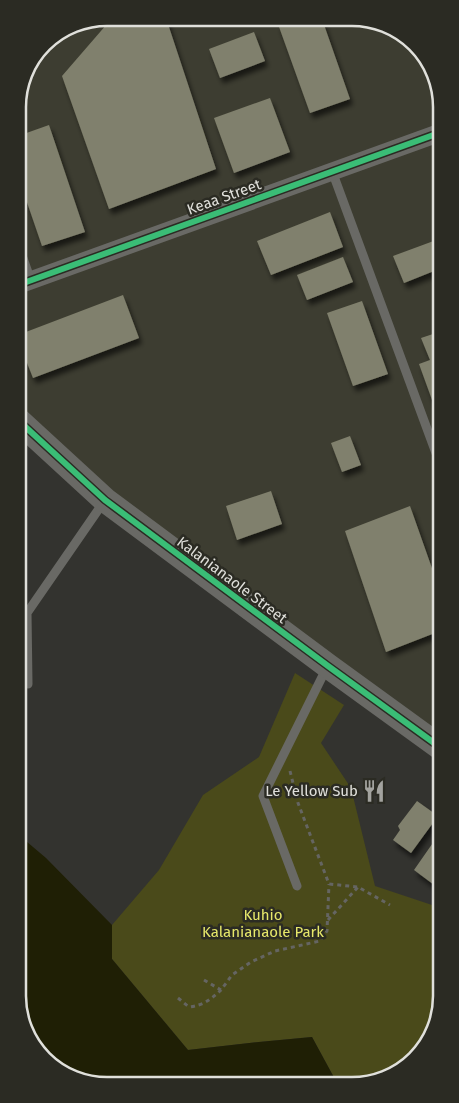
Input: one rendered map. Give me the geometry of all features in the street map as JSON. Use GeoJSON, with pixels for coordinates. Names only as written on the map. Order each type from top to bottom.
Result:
{"type":"FeatureCollection","features":[{"type":"Feature","properties":{"kind":"main road","name":"Kalanianaole Street"},"geometry":{"type":"LineString","coordinates":[[26,427],[105,500],[433,743]]}},
{"type":"Feature","properties":{"kind":"street","name":"Keaa Street"},"geometry":{"type":"LineString","coordinates":[[26,283],[433,135]]}},
{"type":"Feature","properties":{"kind":"lane"},"geometry":{"type":"LineString","coordinates":[[332,171],[433,445]]}},
{"type":"Feature","properties":{"kind":"lane"},"geometry":{"type":"LineString","coordinates":[[26,609],[105,500]]}},
{"type":"Feature","properties":{"kind":"lane"},"geometry":{"type":"LineString","coordinates":[[26,656],[28,684]]}},
{"type":"Feature","properties":{"kind":"lane"},"geometry":{"type":"LineString","coordinates":[[297,886],[264,796],[328,666]]}},
{"type":"Feature","properties":{"kind":"path"},"geometry":{"type":"LineString","coordinates":[[178,998],[189,1007],[200,1006],[212,998],[232,975],[251,962],[275,951],[320,942],[327,931],[329,884],[298,803],[285,751]]}},
{"type":"Feature","properties":{"kind":"path"},"geometry":{"type":"LineString","coordinates":[[329,884],[358,887],[390,905]]}},
{"type":"Feature","properties":{"kind":"path"},"geometry":{"type":"LineString","coordinates":[[327,920],[358,887]]}},
{"type":"Feature","properties":{"kind":"path"},"geometry":{"type":"LineString","coordinates":[[204,980],[220,990]]}},
{"type":"Feature","properties":{"kind":"shaded area"},"geometry":{"type":"Polygon","coordinates":[[[108,26],[351,26],[378,31],[401,43],[409,50],[427,76],[433,108],[433,731],[113,493],[41,427],[26,442],[26,102],[35,72],[43,58],[54,46],[67,37],[81,31],[108,26]]]}},
{"type":"Feature","properties":{"kind":"shaded area"},"geometry":{"type":"Polygon","coordinates":[[[26,841],[46,858],[112,925],[112,959],[188,1050],[312,1037],[334,1077],[108,1077],[81,1072],[58,1060],[37,1036],[32,1027],[27,1006],[26,841]]]}},
{"type":"Feature","properties":{"kind":"green space","name":"Kuhio Kalanianaole Park"},"geometry":{"type":"Polygon","coordinates":[[[295,673],[344,705],[321,743],[351,788],[375,886],[433,905],[433,1001],[427,1027],[419,1041],[405,1057],[397,1063],[372,1074],[334,1077],[312,1037],[188,1050],[112,959],[112,925],[159,870],[203,795],[259,757],[295,673]]]}},
{"type":"Feature","properties":{"kind":"building"},"geometry":{"type":"Polygon","coordinates":[[[105,26],[169,26],[216,169],[109,209],[62,76],[105,26]]]}},
{"type":"Feature","properties":{"kind":"building"},"geometry":{"type":"Polygon","coordinates":[[[279,26],[324,26],[350,99],[310,113],[279,26]]]}},
{"type":"Feature","properties":{"kind":"building"},"geometry":{"type":"Polygon","coordinates":[[[254,32],[265,61],[220,78],[209,49],[254,32]]]}},
{"type":"Feature","properties":{"kind":"building"},"geometry":{"type":"Polygon","coordinates":[[[270,98],[290,152],[234,173],[214,118],[270,98]]]}},
{"type":"Feature","properties":{"kind":"building"},"geometry":{"type":"Polygon","coordinates":[[[49,125],[85,232],[42,246],[26,199],[26,133],[49,125]]]}},
{"type":"Feature","properties":{"kind":"building"},"geometry":{"type":"Polygon","coordinates":[[[330,212],[343,247],[271,275],[257,241],[330,212]]]}},
{"type":"Feature","properties":{"kind":"building"},"geometry":{"type":"Polygon","coordinates":[[[433,241],[433,271],[404,283],[393,256],[433,241]]]}},
{"type":"Feature","properties":{"kind":"building"},"geometry":{"type":"Polygon","coordinates":[[[343,257],[353,282],[307,300],[297,275],[343,257]]]}},
{"type":"Feature","properties":{"kind":"building"},"geometry":{"type":"Polygon","coordinates":[[[123,295],[139,338],[33,378],[26,360],[26,332],[123,295]]]}},
{"type":"Feature","properties":{"kind":"building"},"geometry":{"type":"Polygon","coordinates":[[[362,301],[388,374],[353,386],[327,313],[362,301]]]}},
{"type":"Feature","properties":{"kind":"building"},"geometry":{"type":"Polygon","coordinates":[[[433,334],[433,402],[419,364],[430,360],[421,338],[433,334]]]}},
{"type":"Feature","properties":{"kind":"building"},"geometry":{"type":"Polygon","coordinates":[[[350,436],[361,465],[342,472],[331,443],[350,436]]]}},
{"type":"Feature","properties":{"kind":"building"},"geometry":{"type":"Polygon","coordinates":[[[271,491],[282,524],[237,540],[226,506],[271,491]]]}},
{"type":"Feature","properties":{"kind":"building"},"geometry":{"type":"Polygon","coordinates":[[[410,506],[433,571],[433,634],[386,652],[345,531],[410,506]]]}},
{"type":"Feature","properties":{"kind":"building"},"geometry":{"type":"Polygon","coordinates":[[[417,801],[433,812],[433,823],[411,853],[393,840],[400,830],[398,826],[417,801]]]}},
{"type":"Feature","properties":{"kind":"building"},"geometry":{"type":"Polygon","coordinates":[[[433,843],[433,884],[414,870],[433,843]]]}},
{"type":"Feature","properties":{"kind":"cycle path"},"geometry":{"type":"LineString","coordinates":[[26,282],[433,135]]}},
{"type":"Feature","properties":{"kind":"cycle path"},"geometry":{"type":"LineString","coordinates":[[26,427],[105,500],[433,742]]}},
{"type":"Feature","properties":{"kind":"place","name":"Le Yellow Sub"},"geometry":{"type":"Point","coordinates":[374,791]}}]}
